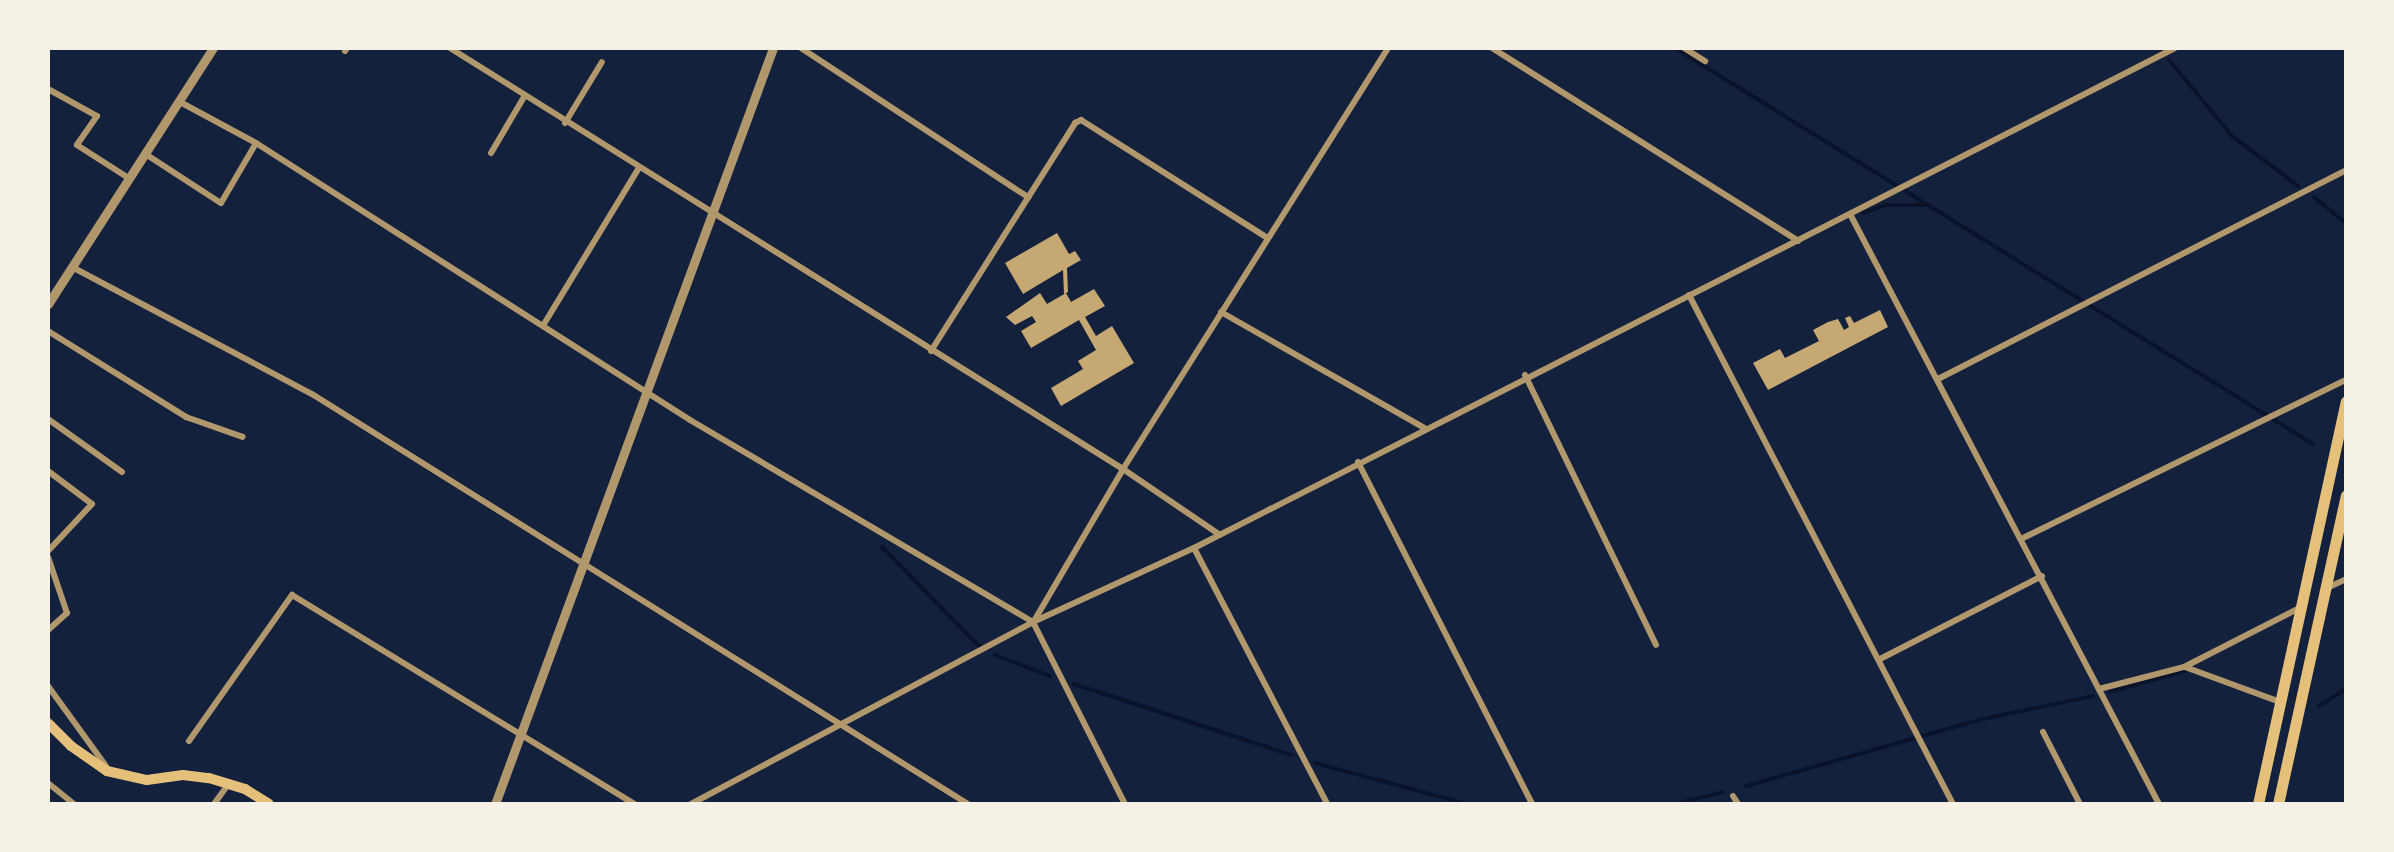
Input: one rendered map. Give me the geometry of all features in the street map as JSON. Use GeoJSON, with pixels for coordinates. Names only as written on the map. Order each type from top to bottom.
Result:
{"type":"FeatureCollection","features":[{"type":"Feature","properties":{"kind":"highway"},"geometry":{"type":"LineString","coordinates":[[2258,804],[2346,402]]}},
{"type":"Feature","properties":{"kind":"highway"},"geometry":{"type":"LineString","coordinates":[[2278,804],[2346,494]]}},
{"type":"Feature","properties":{"kind":"main road"},"geometry":{"type":"LineString","coordinates":[[48,723],[80,754],[111,772],[147,780],[184,775],[230,783],[269,804]]}},
{"type":"Feature","properties":{"kind":"street"},"geometry":{"type":"LineString","coordinates":[[48,304],[213,48]]}},
{"type":"Feature","properties":{"kind":"street"},"geometry":{"type":"LineString","coordinates":[[450,48],[1123,469],[1220,535]]}},
{"type":"Feature","properties":{"kind":"street"},"geometry":{"type":"LineString","coordinates":[[495,804],[773,48]]}},
{"type":"Feature","properties":{"kind":"street"},"geometry":{"type":"LineString","coordinates":[[801,48],[1028,197]]}},
{"type":"Feature","properties":{"kind":"street"},"geometry":{"type":"LineString","coordinates":[[1033,622],[1123,469],[1388,48]]}},
{"type":"Feature","properties":{"kind":"street"},"geometry":{"type":"LineString","coordinates":[[1492,48],[1799,241]]}},
{"type":"Feature","properties":{"kind":"street"},"geometry":{"type":"LineString","coordinates":[[1684,48],[1705,62]]}},
{"type":"Feature","properties":{"kind":"street"},"geometry":{"type":"LineString","coordinates":[[691,804],[1033,622],[1220,535],[1525,376],[2175,48]]}},
{"type":"Feature","properties":{"kind":"street"},"geometry":{"type":"LineString","coordinates":[[565,122],[602,62]]}},
{"type":"Feature","properties":{"kind":"street"},"geometry":{"type":"LineString","coordinates":[[48,88],[96,116],[77,145],[131,180]]}},
{"type":"Feature","properties":{"kind":"street"},"geometry":{"type":"LineString","coordinates":[[491,154],[524,97]]}},
{"type":"Feature","properties":{"kind":"street"},"geometry":{"type":"LineString","coordinates":[[180,102],[256,143],[690,420],[1033,622],[1125,804]]}},
{"type":"Feature","properties":{"kind":"street"},"geometry":{"type":"LineString","coordinates":[[930,351],[1081,120],[1268,238]]}},
{"type":"Feature","properties":{"kind":"street"},"geometry":{"type":"LineString","coordinates":[[147,155],[220,202],[256,143]]}},
{"type":"Feature","properties":{"kind":"street"},"geometry":{"type":"LineString","coordinates":[[544,324],[638,168]]}},
{"type":"Feature","properties":{"kind":"street"},"geometry":{"type":"LineString","coordinates":[[1938,378],[2346,170]]}},
{"type":"Feature","properties":{"kind":"street"},"geometry":{"type":"LineString","coordinates":[[1850,214],[2159,804]]}},
{"type":"Feature","properties":{"kind":"street"},"geometry":{"type":"LineString","coordinates":[[71,267],[312,394],[968,804]]}},
{"type":"Feature","properties":{"kind":"street"},"geometry":{"type":"LineString","coordinates":[[1689,295],[1952,804]]}},
{"type":"Feature","properties":{"kind":"street"},"geometry":{"type":"LineString","coordinates":[[1222,312],[1424,428]]}},
{"type":"Feature","properties":{"kind":"street"},"geometry":{"type":"LineString","coordinates":[[48,331],[186,417],[243,438]]}},
{"type":"Feature","properties":{"kind":"street"},"geometry":{"type":"LineString","coordinates":[[1525,376],[1656,644]]}},
{"type":"Feature","properties":{"kind":"street"},"geometry":{"type":"LineString","coordinates":[[2022,538],[2346,380]]}},
{"type":"Feature","properties":{"kind":"street"},"geometry":{"type":"LineString","coordinates":[[48,420],[122,472]]}},
{"type":"Feature","properties":{"kind":"street"},"geometry":{"type":"LineString","coordinates":[[1358,462],[1532,804]]}},
{"type":"Feature","properties":{"kind":"street"},"geometry":{"type":"LineString","coordinates":[[48,471],[92,504],[48,554],[68,612],[48,630]]}},
{"type":"Feature","properties":{"kind":"street"},"geometry":{"type":"LineString","coordinates":[[1194,548],[1327,804]]}},
{"type":"Feature","properties":{"kind":"street"},"geometry":{"type":"LineString","coordinates":[[1880,659],[2042,576]]}},
{"type":"Feature","properties":{"kind":"street"},"geometry":{"type":"LineString","coordinates":[[2326,588],[2346,578]]}},
{"type":"Feature","properties":{"kind":"street"},"geometry":{"type":"LineString","coordinates":[[189,741],[292,595],[634,804]]}},
{"type":"Feature","properties":{"kind":"street"},"geometry":{"type":"LineString","coordinates":[[2100,689],[2184,667],[2270,619],[2302,607]]}},
{"type":"Feature","properties":{"kind":"street"},"geometry":{"type":"LineString","coordinates":[[2184,667],[2280,702]]}},
{"type":"Feature","properties":{"kind":"street"},"geometry":{"type":"LineString","coordinates":[[48,686],[111,772]]}},
{"type":"Feature","properties":{"kind":"street"},"geometry":{"type":"LineString","coordinates":[[2043,732],[2080,804]]}},
{"type":"Feature","properties":{"kind":"street"},"geometry":{"type":"LineString","coordinates":[[48,782],[74,804]]}},
{"type":"Feature","properties":{"kind":"street"},"geometry":{"type":"LineString","coordinates":[[214,804],[230,783]]}},
{"type":"Feature","properties":{"kind":"building"},"geometry":{"type":"Polygon","coordinates":[[[1057,233],[1069,254],[1075,251],[1081,260],[1067,268],[1068,292],[1064,294],[1063,270],[1023,294],[1005,263],[1057,233]]]}},
{"type":"Feature","properties":{"kind":"building"},"geometry":{"type":"Polygon","coordinates":[[[1094,289],[1105,306],[1085,317],[1096,336],[1112,326],[1134,363],[1061,406],[1051,388],[1083,369],[1078,361],[1096,350],[1079,320],[1031,348],[1021,331],[1036,322],[1032,316],[1015,325],[1006,317],[1040,293],[1047,304],[1066,293],[1071,302],[1094,289]]]}},
{"type":"Feature","properties":{"kind":"building"},"geometry":{"type":"Polygon","coordinates":[[[1880,310],[1888,327],[1768,390],[1753,363],[1780,349],[1785,358],[1819,341],[1813,330],[1828,322],[1838,319],[1844,330],[1849,327],[1845,318],[1850,316],[1854,323],[1880,310]]]}},
{"type":"Feature","properties":{"kind":"waterway"},"geometry":{"type":"LineString","coordinates":[[1675,48],[2313,444]]}},
{"type":"Feature","properties":{"kind":"waterway"},"geometry":{"type":"LineString","coordinates":[[2169,60],[2232,136],[2298,186]]}},
{"type":"Feature","properties":{"kind":"waterway"},"geometry":{"type":"LineString","coordinates":[[2314,197],[2346,223]]}},
{"type":"Feature","properties":{"kind":"waterway"},"geometry":{"type":"LineString","coordinates":[[1863,213],[1886,205],[1926,205]]}},
{"type":"Feature","properties":{"kind":"waterway"},"geometry":{"type":"LineString","coordinates":[[882,547],[979,646]]}},
{"type":"Feature","properties":{"kind":"waterway"},"geometry":{"type":"LineString","coordinates":[[995,655],[1050,676]]}},
{"type":"Feature","properties":{"kind":"waterway"},"geometry":{"type":"LineString","coordinates":[[2110,692],[2187,670]]}},
{"type":"Feature","properties":{"kind":"waterway"},"geometry":{"type":"LineString","coordinates":[[1074,684],[1291,755]]}},
{"type":"Feature","properties":{"kind":"waterway"},"geometry":{"type":"LineString","coordinates":[[2319,706],[2346,689]]}},
{"type":"Feature","properties":{"kind":"waterway"},"geometry":{"type":"LineString","coordinates":[[1746,786],[1983,719],[2093,696]]}},
{"type":"Feature","properties":{"kind":"waterway"},"geometry":{"type":"LineString","coordinates":[[1315,763],[1467,804]]}},
{"type":"Feature","properties":{"kind":"waterway"},"geometry":{"type":"LineString","coordinates":[[1675,804],[1723,792]]}}]}
